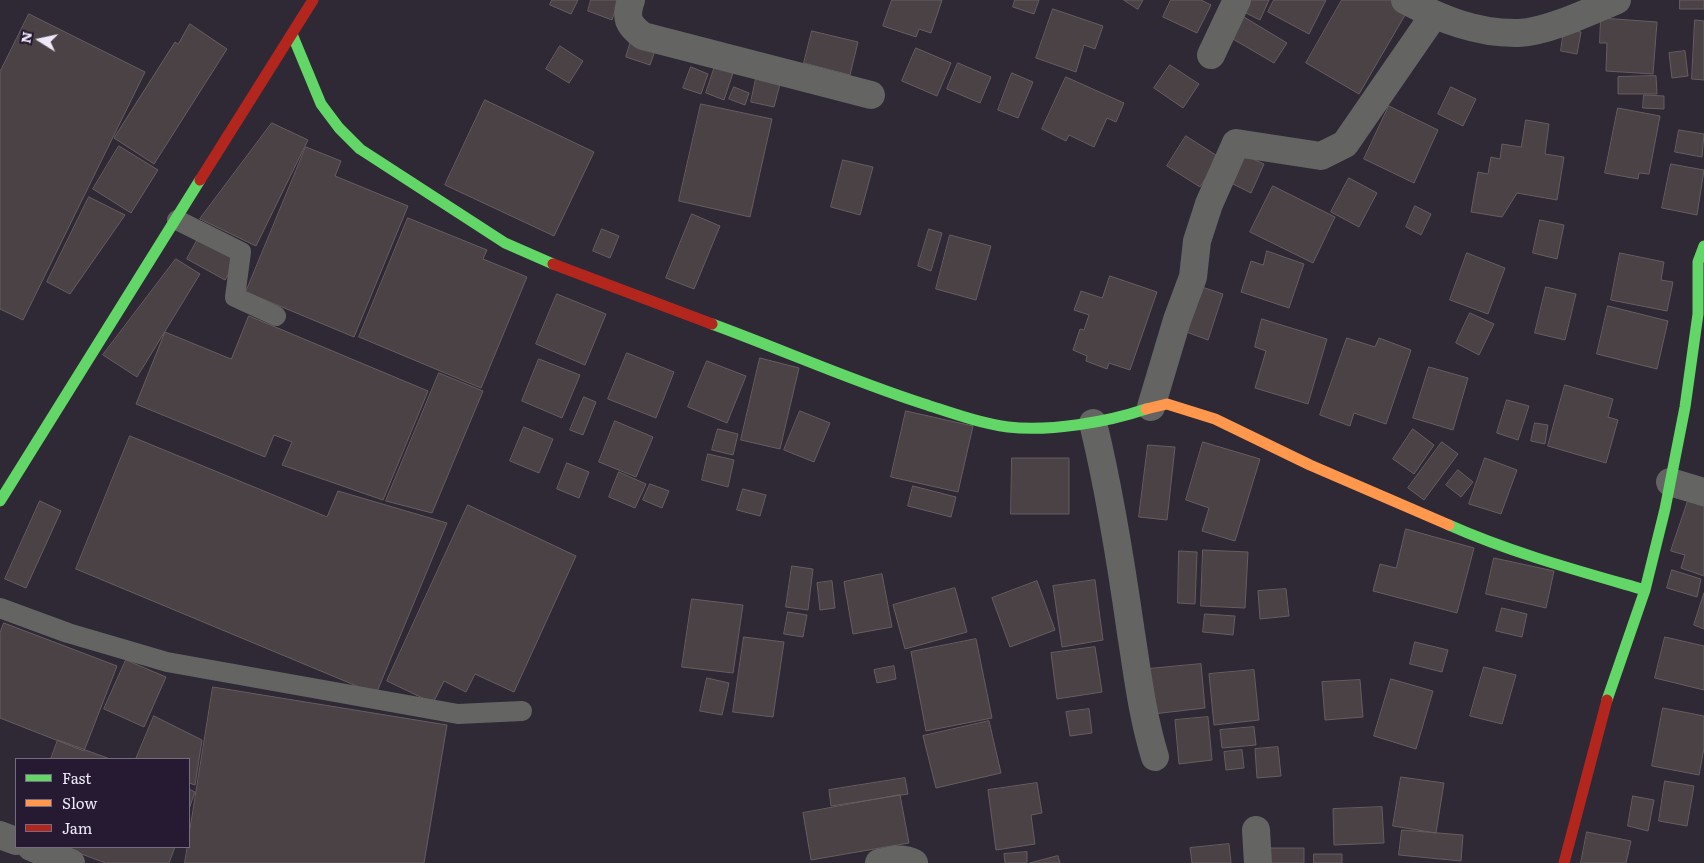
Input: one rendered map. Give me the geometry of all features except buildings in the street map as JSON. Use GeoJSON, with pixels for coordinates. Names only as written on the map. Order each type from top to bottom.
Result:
{"type":"FeatureCollection","features":[{"type":"Feature","properties":{"kind":"street"},"geometry":{"type":"LineString","coordinates":[[0,501],[313,0]]}},
{"type":"Feature","properties":{"kind":"street"},"geometry":{"type":"LineString","coordinates":[[631,0],[627,19],[630,26],[643,36],[871,95]]}},
{"type":"Feature","properties":{"kind":"street"},"geometry":{"type":"LineString","coordinates":[[1211,55],[1237,0]]}},
{"type":"Feature","properties":{"kind":"street"},"geometry":{"type":"LineString","coordinates":[[1405,0],[1460,25],[1485,30],[1520,33],[1569,21],[1617,0]]}},
{"type":"Feature","properties":{"kind":"street"},"geometry":{"type":"LineString","coordinates":[[1151,407],[1177,320],[1193,277],[1198,241],[1206,213],[1236,143],[1321,156],[1345,144],[1434,14]]}},
{"type":"Feature","properties":{"kind":"street"},"geometry":{"type":"LineString","coordinates":[[292,34],[321,104],[360,149],[505,243],[562,268],[776,347],[867,386],[976,421],[1010,426],[1093,423],[1120,418],[1151,407],[1167,404],[1216,419],[1310,465],[1487,542],[1541,560],[1645,590]]}},
{"type":"Feature","properties":{"kind":"street"},"geometry":{"type":"LineString","coordinates":[[1564,863],[1601,718],[1645,590],[1670,482],[1685,407],[1698,314],[1702,258]]}},
{"type":"Feature","properties":{"kind":"street"},"geometry":{"type":"LineString","coordinates":[[1093,423],[1112,509],[1142,709],[1155,757]]}},
{"type":"Feature","properties":{"kind":"street"},"geometry":{"type":"LineString","coordinates":[[1670,482],[1704,492]]}},
{"type":"Feature","properties":{"kind":"street"},"geometry":{"type":"LineString","coordinates":[[1256,830],[1258,863]]}},
{"type":"Feature","properties":{"kind":"street"},"geometry":{"type":"LineString","coordinates":[[0,836],[15,841]]}},
{"type":"Feature","properties":{"kind":"street"},"geometry":{"type":"LineString","coordinates":[[33,848],[71,863]]}},
{"type":"Feature","properties":{"kind":"street"},"geometry":{"type":"LineString","coordinates":[[879,863],[907,859],[914,863]]}},
{"type":"Feature","properties":{"kind":"lane"},"geometry":{"type":"LineString","coordinates":[[177,220],[241,252],[235,297],[276,316]]}},
{"type":"Feature","properties":{"kind":"lane"},"geometry":{"type":"LineString","coordinates":[[0,608],[68,633],[167,662],[458,714],[522,711]]}},
{"type":"Feature","properties":{"kind":"traffic: fast"},"geometry":{"type":"LineString","coordinates":[[292,34],[321,104],[339,128],[360,149],[505,243],[553,264]]}},
{"type":"Feature","properties":{"kind":"traffic: fast"},"geometry":{"type":"LineString","coordinates":[[0,501],[200,180]]}},
{"type":"Feature","properties":{"kind":"traffic: fast"},"geometry":{"type":"LineString","coordinates":[[1607,700],[1645,590],[1665,509],[1685,407],[1698,314],[1698,262],[1704,246]]}},
{"type":"Feature","properties":{"kind":"traffic: fast"},"geometry":{"type":"LineString","coordinates":[[712,324],[897,395],[997,425],[1024,428],[1060,427],[1096,422],[1146,409]]}},
{"type":"Feature","properties":{"kind":"traffic: fast"},"geometry":{"type":"LineString","coordinates":[[1449,525],[1521,553],[1645,590]]}},
{"type":"Feature","properties":{"kind":"traffic: slow"},"geometry":{"type":"LineString","coordinates":[[1146,409],[1167,404],[1215,419],[1310,465],[1449,525]]}},
{"type":"Feature","properties":{"kind":"traffic: jam"},"geometry":{"type":"LineString","coordinates":[[200,180],[313,0]]}},
{"type":"Feature","properties":{"kind":"traffic: jam"},"geometry":{"type":"LineString","coordinates":[[553,264],[712,324]]}},
{"type":"Feature","properties":{"kind":"traffic: jam"},"geometry":{"type":"LineString","coordinates":[[1564,863],[1607,700]]}}]}
